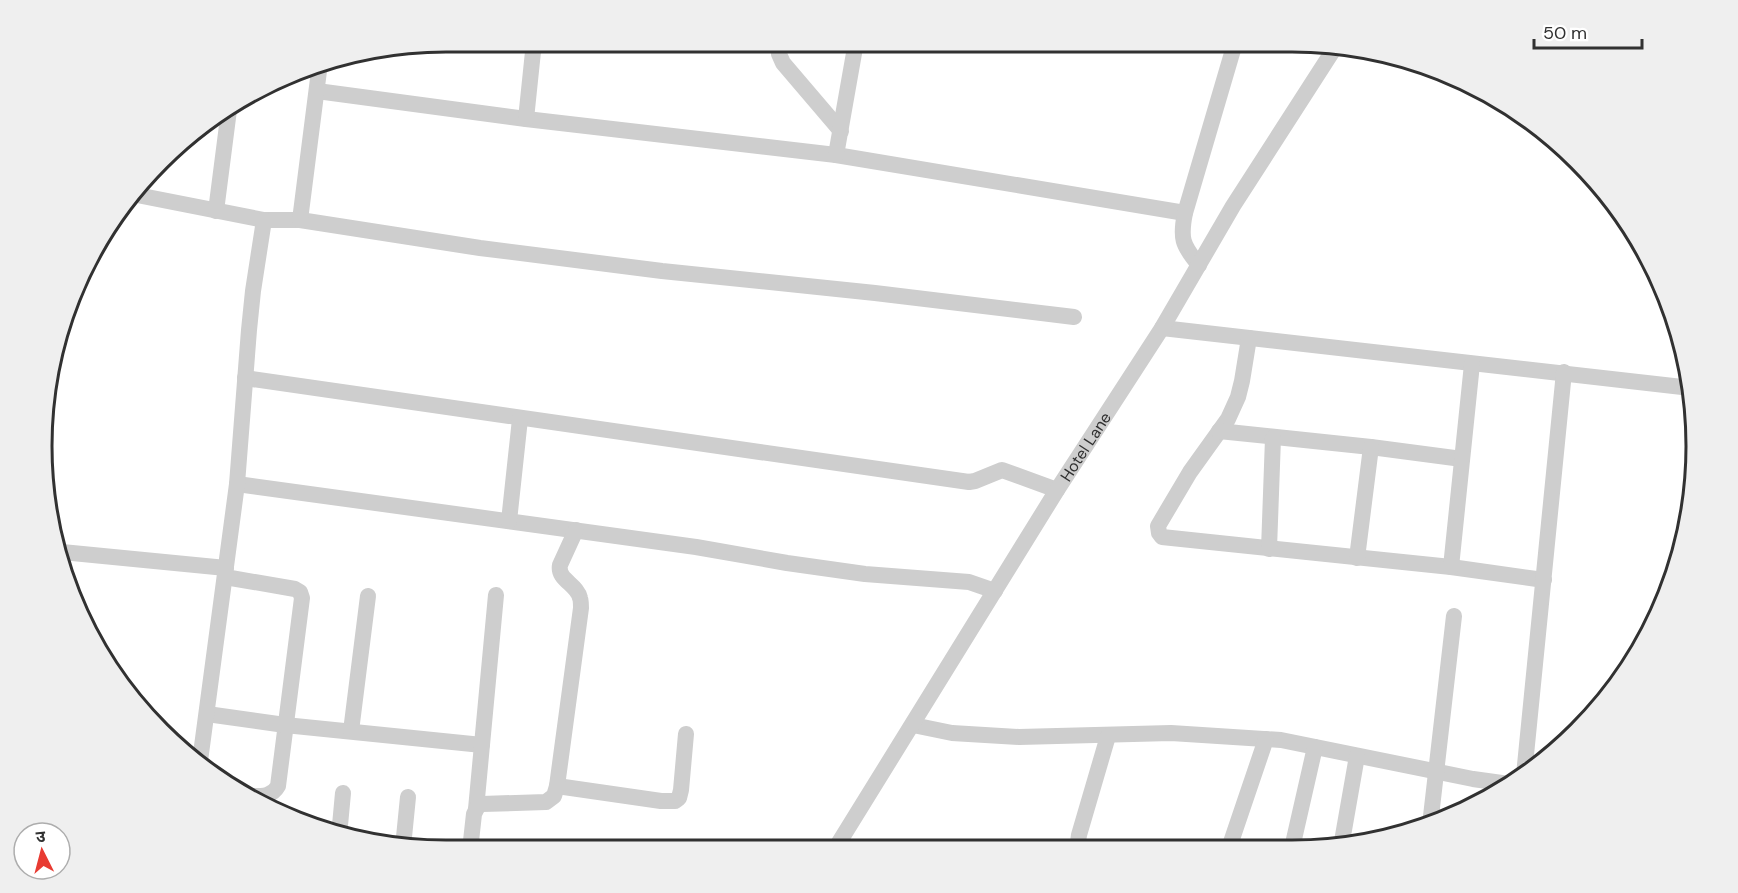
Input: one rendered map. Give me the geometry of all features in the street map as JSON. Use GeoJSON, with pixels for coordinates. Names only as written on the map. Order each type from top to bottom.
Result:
{"type":"FeatureCollection","features":[{"type":"Feature","properties":{"kind":"street"},"geometry":{"type":"LineString","coordinates":[[526,119],[533,52]]}},
{"type":"Feature","properties":{"kind":"street"},"geometry":{"type":"LineString","coordinates":[[779,52],[783,63],[841,131]]}},
{"type":"Feature","properties":{"kind":"street"},"geometry":{"type":"LineString","coordinates":[[836,155],[854,52]]}},
{"type":"Feature","properties":{"kind":"street"},"geometry":{"type":"LineString","coordinates":[[1193,258],[1183,241],[1185,213],[1232,52]]}},
{"type":"Feature","properties":{"kind":"street","name":"Hotel Lane"},"geometry":{"type":"LineString","coordinates":[[841,840],[913,725],[985,587],[1057,490],[1162,328],[1193,258],[1233,206],[1330,55]]}},
{"type":"Feature","properties":{"kind":"street"},"geometry":{"type":"LineString","coordinates":[[300,220],[319,73]]}},
{"type":"Feature","properties":{"kind":"street"},"geometry":{"type":"LineString","coordinates":[[317,92],[836,155],[1185,213]]}},
{"type":"Feature","properties":{"kind":"street"},"geometry":{"type":"LineString","coordinates":[[216,211],[228,119]]}},
{"type":"Feature","properties":{"kind":"street"},"geometry":{"type":"LineString","coordinates":[[143,196],[264,220],[300,220],[480,248],[650,270],[1074,317]]}},
{"type":"Feature","properties":{"kind":"street"},"geometry":{"type":"LineString","coordinates":[[199,753],[207,714],[237,484],[253,291],[264,220]]}},
{"type":"Feature","properties":{"kind":"street"},"geometry":{"type":"LineString","coordinates":[[1162,328],[1681,387]]}},
{"type":"Feature","properties":{"kind":"street"},"geometry":{"type":"LineString","coordinates":[[1249,338],[1238,397],[1228,419],[1190,472],[1158,526],[1162,537],[1451,567],[1544,580]]}},
{"type":"Feature","properties":{"kind":"street"},"geometry":{"type":"LineString","coordinates":[[1451,567],[1472,364]]}},
{"type":"Feature","properties":{"kind":"street"},"geometry":{"type":"LineString","coordinates":[[1525,763],[1564,372]]}},
{"type":"Feature","properties":{"kind":"street"},"geometry":{"type":"LineString","coordinates":[[245,378],[972,482],[1002,470],[1057,490]]}},
{"type":"Feature","properties":{"kind":"street"},"geometry":{"type":"LineString","coordinates":[[509,521],[520,419]]}},
{"type":"Feature","properties":{"kind":"street"},"geometry":{"type":"LineString","coordinates":[[1219,431],[1462,459]]}},
{"type":"Feature","properties":{"kind":"street"},"geometry":{"type":"LineString","coordinates":[[1269,549],[1273,438]]}},
{"type":"Feature","properties":{"kind":"street"},"geometry":{"type":"LineString","coordinates":[[1357,558],[1371,447]]}},
{"type":"Feature","properties":{"kind":"street"},"geometry":{"type":"LineString","coordinates":[[237,484],[576,530],[865,574],[985,587]]}},
{"type":"Feature","properties":{"kind":"street"},"geometry":{"type":"LineString","coordinates":[[476,809],[482,804],[546,802],[554,796],[581,608],[577,591],[559,570],[576,530]]}},
{"type":"Feature","properties":{"kind":"street"},"geometry":{"type":"LineString","coordinates":[[67,553],[225,572],[295,588],[300,592],[302,598],[278,786],[274,793],[264,796]]}},
{"type":"Feature","properties":{"kind":"street"},"geometry":{"type":"LineString","coordinates":[[471,840],[496,595]]}},
{"type":"Feature","properties":{"kind":"street"},"geometry":{"type":"LineString","coordinates":[[351,731],[368,596]]}},
{"type":"Feature","properties":{"kind":"street"},"geometry":{"type":"LineString","coordinates":[[1431,815],[1454,616]]}},
{"type":"Feature","properties":{"kind":"street"},"geometry":{"type":"LineString","coordinates":[[207,714],[285,725],[482,745]]}},
{"type":"Feature","properties":{"kind":"street"},"geometry":{"type":"LineString","coordinates":[[913,725],[952,733],[1019,737],[1171,733],[1266,739],[1497,782]]}},
{"type":"Feature","properties":{"kind":"street"},"geometry":{"type":"LineString","coordinates":[[557,786],[675,801],[679,798],[681,790],[686,734]]}},
{"type":"Feature","properties":{"kind":"street"},"geometry":{"type":"LineString","coordinates":[[1078,840],[1107,736]]}},
{"type":"Feature","properties":{"kind":"street"},"geometry":{"type":"LineString","coordinates":[[1232,840],[1266,739]]}},
{"type":"Feature","properties":{"kind":"street"},"geometry":{"type":"LineString","coordinates":[[1294,840],[1315,747]]}},
{"type":"Feature","properties":{"kind":"street"},"geometry":{"type":"LineString","coordinates":[[1343,837],[1357,756]]}},
{"type":"Feature","properties":{"kind":"street"},"geometry":{"type":"LineString","coordinates":[[340,826],[343,793]]}},
{"type":"Feature","properties":{"kind":"street"},"geometry":{"type":"LineString","coordinates":[[403,838],[408,797]]}}]}
